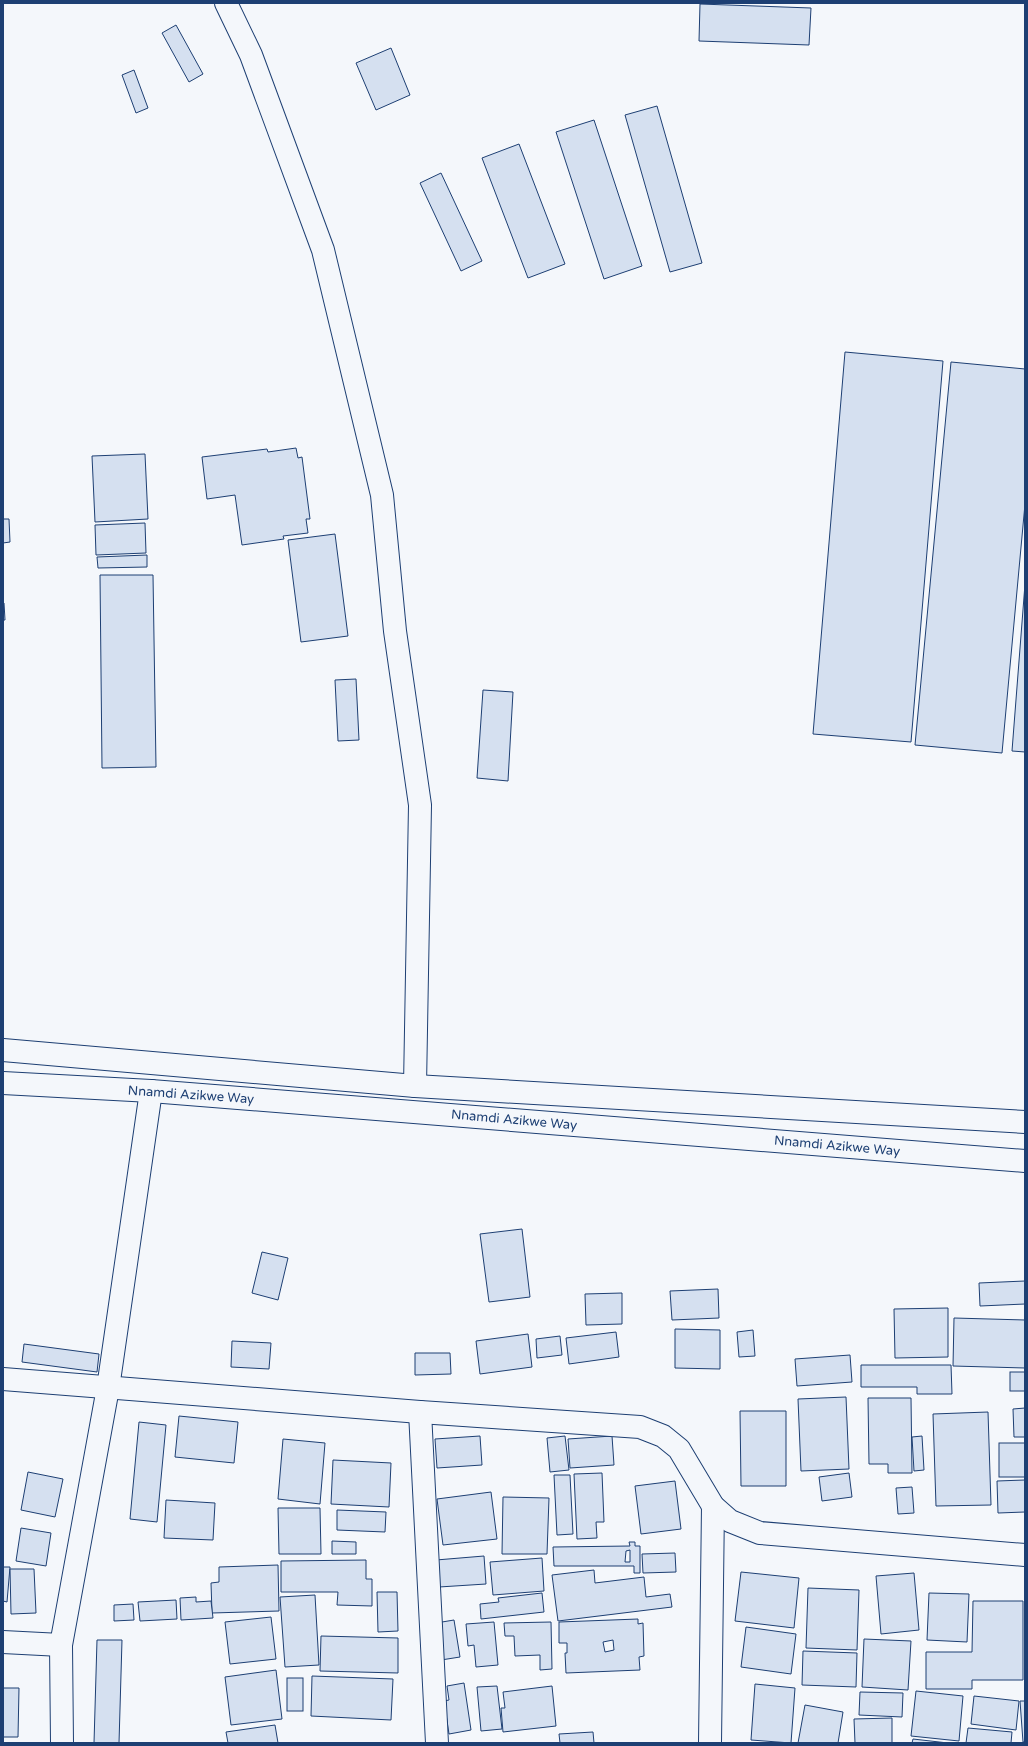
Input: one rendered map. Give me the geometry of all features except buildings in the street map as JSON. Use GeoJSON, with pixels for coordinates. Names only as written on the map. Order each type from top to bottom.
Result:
{"type":"FeatureCollection","features":[{"type":"Feature","properties":{"kind":"main road"},"geometry":{"type":"LineString","coordinates":[[226,3],[252,55],[323,250],[382,495],[395,631],[420,805],[415,1086]]}},
{"type":"Feature","properties":{"kind":"main road","name":"Nnamdi Azikwe Way"},"geometry":{"type":"LineString","coordinates":[[3,1050],[415,1086],[1025,1122]]}},
{"type":"Feature","properties":{"kind":"main road","name":"Nnamdi Azikwe Way"},"geometry":{"type":"LineString","coordinates":[[3,1083],[151,1091],[1025,1162]]}},
{"type":"Feature","properties":{"kind":"main road"},"geometry":{"type":"LineString","coordinates":[[62,1743],[61,1645],[108,1388],[151,1091]]}},
{"type":"Feature","properties":{"kind":"main road"},"geometry":{"type":"LineString","coordinates":[[3,1379],[420,1412],[640,1427],[663,1436],[678,1450],[713,1506],[730,1520],[760,1533],[1025,1555]]}},
{"type":"Feature","properties":{"kind":"main road"},"geometry":{"type":"LineString","coordinates":[[420,1412],[437,1743]]}},
{"type":"Feature","properties":{"kind":"main road"},"geometry":{"type":"LineString","coordinates":[[710,1743],[713,1506]]}},
{"type":"Feature","properties":{"kind":"main road"},"geometry":{"type":"LineString","coordinates":[[3,1642],[61,1645]]}}]}
